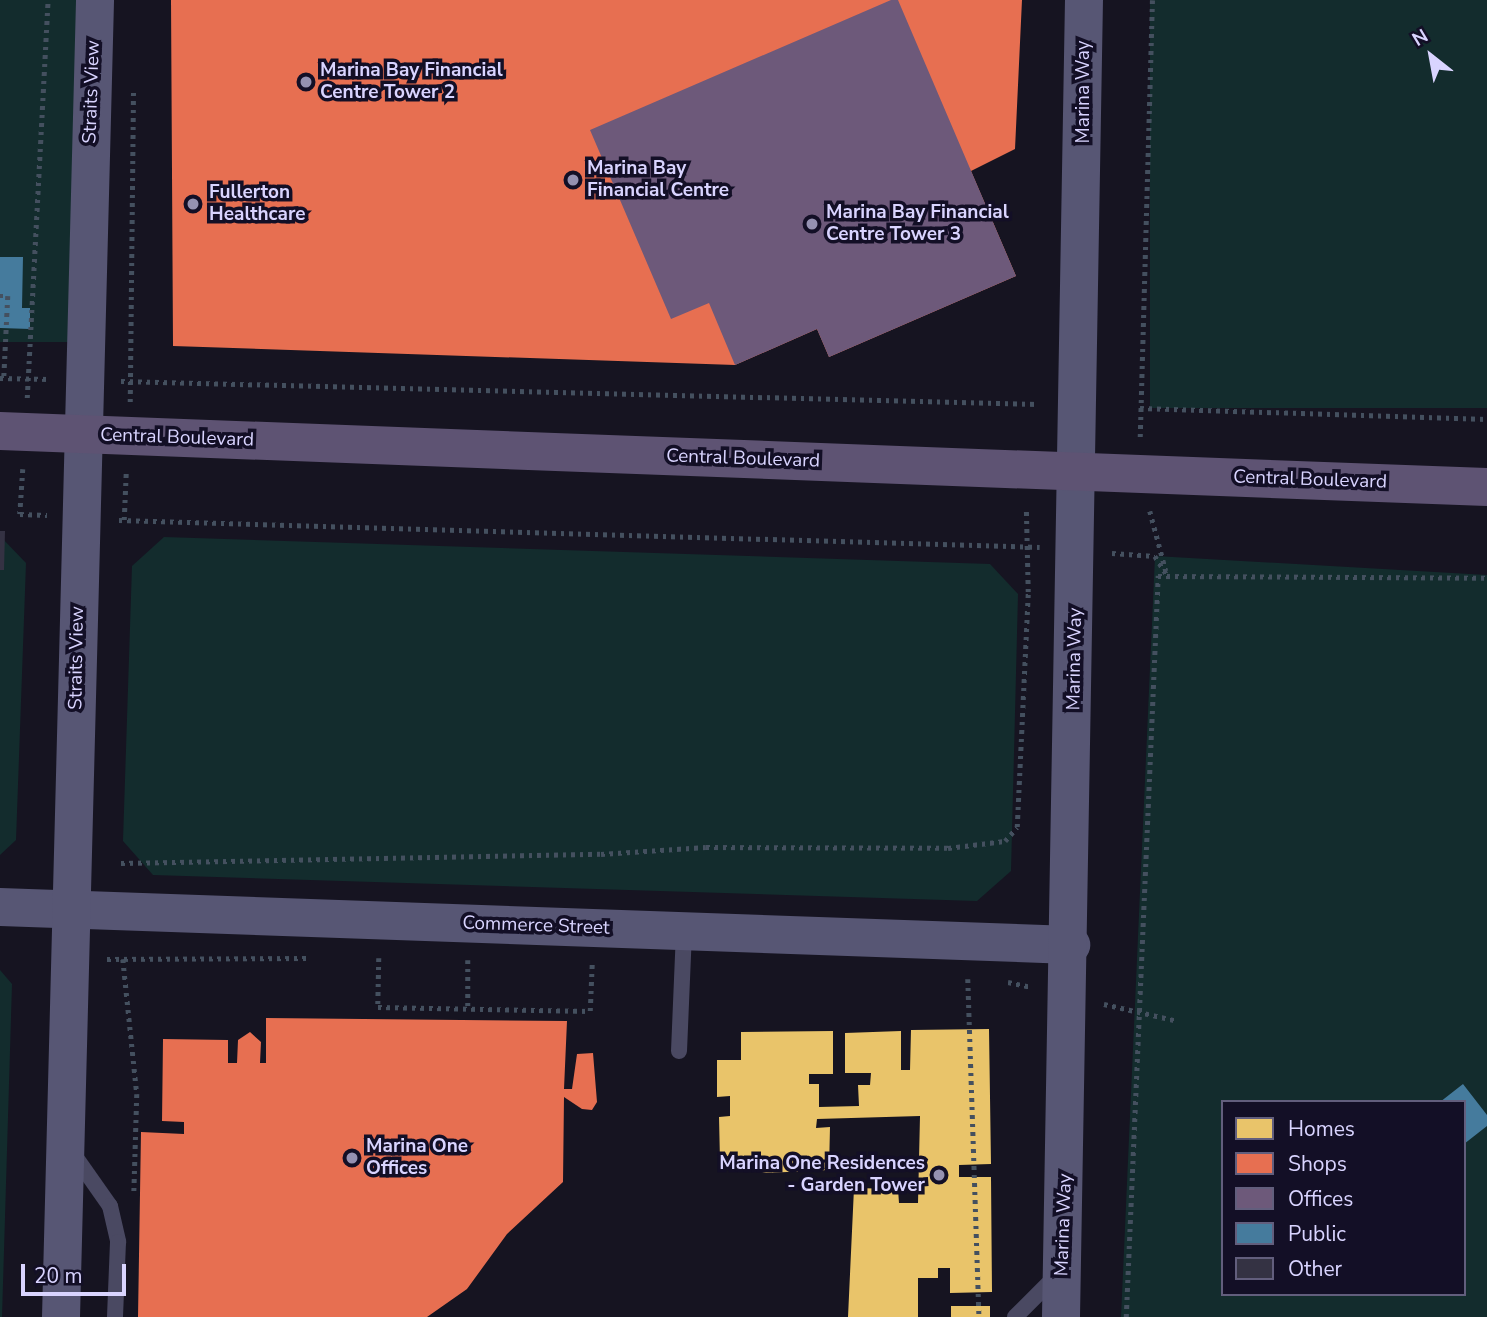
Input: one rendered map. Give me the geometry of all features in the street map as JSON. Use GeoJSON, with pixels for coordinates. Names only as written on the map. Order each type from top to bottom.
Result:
{"type":"FeatureCollection","features":[{"type":"Feature","properties":{"kind":"main road","name":"Central Boulevard"},"geometry":{"type":"LineString","coordinates":[[13,432],[1487,487]]}},
{"type":"Feature","properties":{"kind":"street","name":"Straits View"},"geometry":{"type":"LineString","coordinates":[[61,1317],[95,0]]}},
{"type":"Feature","properties":{"kind":"street","name":"Marina Way"},"geometry":{"type":"LineString","coordinates":[[1062,1317],[1071,945],[1084,0]]}},
{"type":"Feature","properties":{"kind":"street","name":"Commerce Street"},"geometry":{"type":"LineString","coordinates":[[0,907],[1071,945]]}},
{"type":"Feature","properties":{"kind":"lane"},"geometry":{"type":"LineString","coordinates":[[678,1051],[684,932]]}},
{"type":"Feature","properties":{"kind":"lane"},"geometry":{"type":"LineString","coordinates":[[66,1145],[110,1206],[118,1242],[115,1317]]}},
{"type":"Feature","properties":{"kind":"lane"},"geometry":{"type":"LineString","coordinates":[[1014,1317],[1024,1303],[1062,1271]]}},
{"type":"Feature","properties":{"kind":"path"},"geometry":{"type":"LineString","coordinates":[[48,0],[28,379],[13,432],[20,514],[124,520],[1024,546],[1155,556],[1167,575]]}},
{"type":"Feature","properties":{"kind":"path"},"geometry":{"type":"LineString","coordinates":[[1152,0],[1140,408],[1487,419]]}},
{"type":"Feature","properties":{"kind":"path"},"geometry":{"type":"LineString","coordinates":[[130,382],[133,82]]}},
{"type":"Feature","properties":{"kind":"path"},"geometry":{"type":"LineString","coordinates":[[0,296],[8,296],[2,378],[1040,404]]}},
{"type":"Feature","properties":{"kind":"path"},"geometry":{"type":"LineString","coordinates":[[124,520],[128,436]]}},
{"type":"Feature","properties":{"kind":"path"},"geometry":{"type":"LineString","coordinates":[[121,863],[601,854],[706,847],[948,848],[1005,841],[1017,827],[1028,592],[1024,546]]}},
{"type":"Feature","properties":{"kind":"path"},"geometry":{"type":"LineString","coordinates":[[1126,1317],[1158,576],[1487,578]]}},
{"type":"Feature","properties":{"kind":"path"},"geometry":{"type":"LineString","coordinates":[[71,960],[325,958]]}},
{"type":"Feature","properties":{"kind":"path"},"geometry":{"type":"LineString","coordinates":[[366,958],[392,958]]}},
{"type":"Feature","properties":{"kind":"path"},"geometry":{"type":"LineString","coordinates":[[379,958],[378,1007],[590,1011],[592,963]]}},
{"type":"Feature","properties":{"kind":"path"},"geometry":{"type":"LineString","coordinates":[[123,959],[137,1094],[134,1205]]}},
{"type":"Feature","properties":{"kind":"path"},"geometry":{"type":"LineString","coordinates":[[455,960],[481,960]]}},
{"type":"Feature","properties":{"kind":"path"},"geometry":{"type":"LineString","coordinates":[[468,960],[468,1008]]}},
{"type":"Feature","properties":{"kind":"path"},"geometry":{"type":"LineString","coordinates":[[578,963],[605,964]]}},
{"type":"Feature","properties":{"kind":"path"},"geometry":{"type":"LineString","coordinates":[[979,1317],[968,973],[981,976]]}},
{"type":"Feature","properties":{"kind":"path"},"geometry":{"type":"LineString","coordinates":[[993,979],[1174,1020]]}},
{"type":"Feature","properties":{"kind":"green space"},"geometry":{"type":"Polygon","coordinates":[[[0,0],[80,0],[80,342],[0,342],[0,0]]]}},
{"type":"Feature","properties":{"kind":"green space"},"geometry":{"type":"Polygon","coordinates":[[[1150,0],[1487,0],[1487,408],[1150,408],[1150,0]]]}},
{"type":"Feature","properties":{"kind":"green space"},"geometry":{"type":"Polygon","coordinates":[[[0,536],[26,563],[16,840],[0,855],[0,536]]]}},
{"type":"Feature","properties":{"kind":"green space"},"geometry":{"type":"Polygon","coordinates":[[[164,537],[990,564],[1018,594],[1011,871],[977,901],[153,875],[123,841],[132,566],[164,537]]]}},
{"type":"Feature","properties":{"kind":"green space"},"geometry":{"type":"Polygon","coordinates":[[[1155,556],[1487,575],[1487,1317],[1121,1317],[1155,556]]]}},
{"type":"Feature","properties":{"kind":"green space"},"geometry":{"type":"Polygon","coordinates":[[[0,970],[12,984],[2,1317],[0,1317],[0,970]]]}},
{"type":"Feature","properties":{"kind":"building: Homes","name":"Marina One Residences - Garden Tower"},"geometry":{"type":"Polygon","coordinates":[[[989,1029],[991,1164],[959,1165],[959,1177],[991,1177],[992,1292],[950,1293],[950,1268],[938,1268],[938,1278],[918,1278],[918,1317],[848,1317],[854,1188],[898,1189],[899,1203],[918,1203],[920,1116],[817,1119],[816,1128],[830,1127],[829,1170],[766,1173],[720,1161],[719,1117],[730,1116],[730,1096],[717,1097],[717,1060],[741,1060],[741,1032],[833,1031],[833,1074],[809,1074],[809,1084],[819,1084],[819,1107],[859,1106],[858,1085],[870,1085],[871,1073],[845,1073],[845,1033],[901,1031],[901,1070],[910,1070],[911,1030],[989,1029]]]}},
{"type":"Feature","properties":{"kind":"building: Homes"},"geometry":{"type":"Polygon","coordinates":[[[951,1306],[990,1306],[990,1317],[951,1317],[951,1306]]]}},
{"type":"Feature","properties":{"kind":"building: Shops","name":"Marina Bay Financial Centre"},"geometry":{"type":"Polygon","coordinates":[[[171,0],[1022,0],[1015,149],[971,171],[1016,276],[829,357],[817,329],[735,365],[173,346],[171,0]]]}},
{"type":"Feature","properties":{"kind":"building: Shops","name":"Marina One Offices"},"geometry":{"type":"Polygon","coordinates":[[[266,1018],[567,1021],[564,1089],[572,1089],[577,1054],[593,1053],[597,1102],[592,1110],[582,1109],[564,1097],[563,1182],[507,1234],[467,1289],[427,1317],[138,1317],[141,1132],[184,1134],[184,1122],[162,1121],[163,1039],[228,1040],[228,1063],[237,1063],[238,1040],[250,1032],[261,1042],[260,1063],[266,1063],[266,1018]]]}},
{"type":"Feature","properties":{"kind":"building: Offices","name":"Marina Bay Financial Centre Tower 3"},"geometry":{"type":"Polygon","coordinates":[[[891,0],[898,0],[1016,276],[829,357],[817,329],[735,365],[709,303],[671,319],[590,130],[891,0]]]}},
{"type":"Feature","properties":{"kind":"building: Public"},"geometry":{"type":"Polygon","coordinates":[[[0,257],[23,257],[22,308],[30,308],[30,329],[0,328],[0,257]]]}},
{"type":"Feature","properties":{"kind":"building: Public"},"geometry":{"type":"Polygon","coordinates":[[[1463,1084],[1487,1115],[1487,1126],[1466,1142],[1466,1100],[1443,1100],[1463,1084]]]}},
{"type":"Feature","properties":{"kind":"building: Other"},"geometry":{"type":"Polygon","coordinates":[[[0,531],[5,531],[4,570],[0,570],[0,531]]]}},
{"type":"Feature","properties":{"kind":"place","name":"Marina Bay Financial Centre Tower 2"},"geometry":{"type":"Point","coordinates":[306,82]}},
{"type":"Feature","properties":{"kind":"place","name":"Marina Bay Financial Centre"},"geometry":{"type":"Point","coordinates":[573,180]}},
{"type":"Feature","properties":{"kind":"place","name":"Fullerton Healthcare"},"geometry":{"type":"Point","coordinates":[193,204]}},
{"type":"Feature","properties":{"kind":"place","name":"Marina Bay Financial Centre Tower 3"},"geometry":{"type":"Point","coordinates":[812,224]}},
{"type":"Feature","properties":{"kind":"place","name":"Marina One Offices"},"geometry":{"type":"Point","coordinates":[352,1158]}},
{"type":"Feature","properties":{"kind":"place","name":"Marina One Residences - Garden Tower"},"geometry":{"type":"Point","coordinates":[939,1175]}}]}
